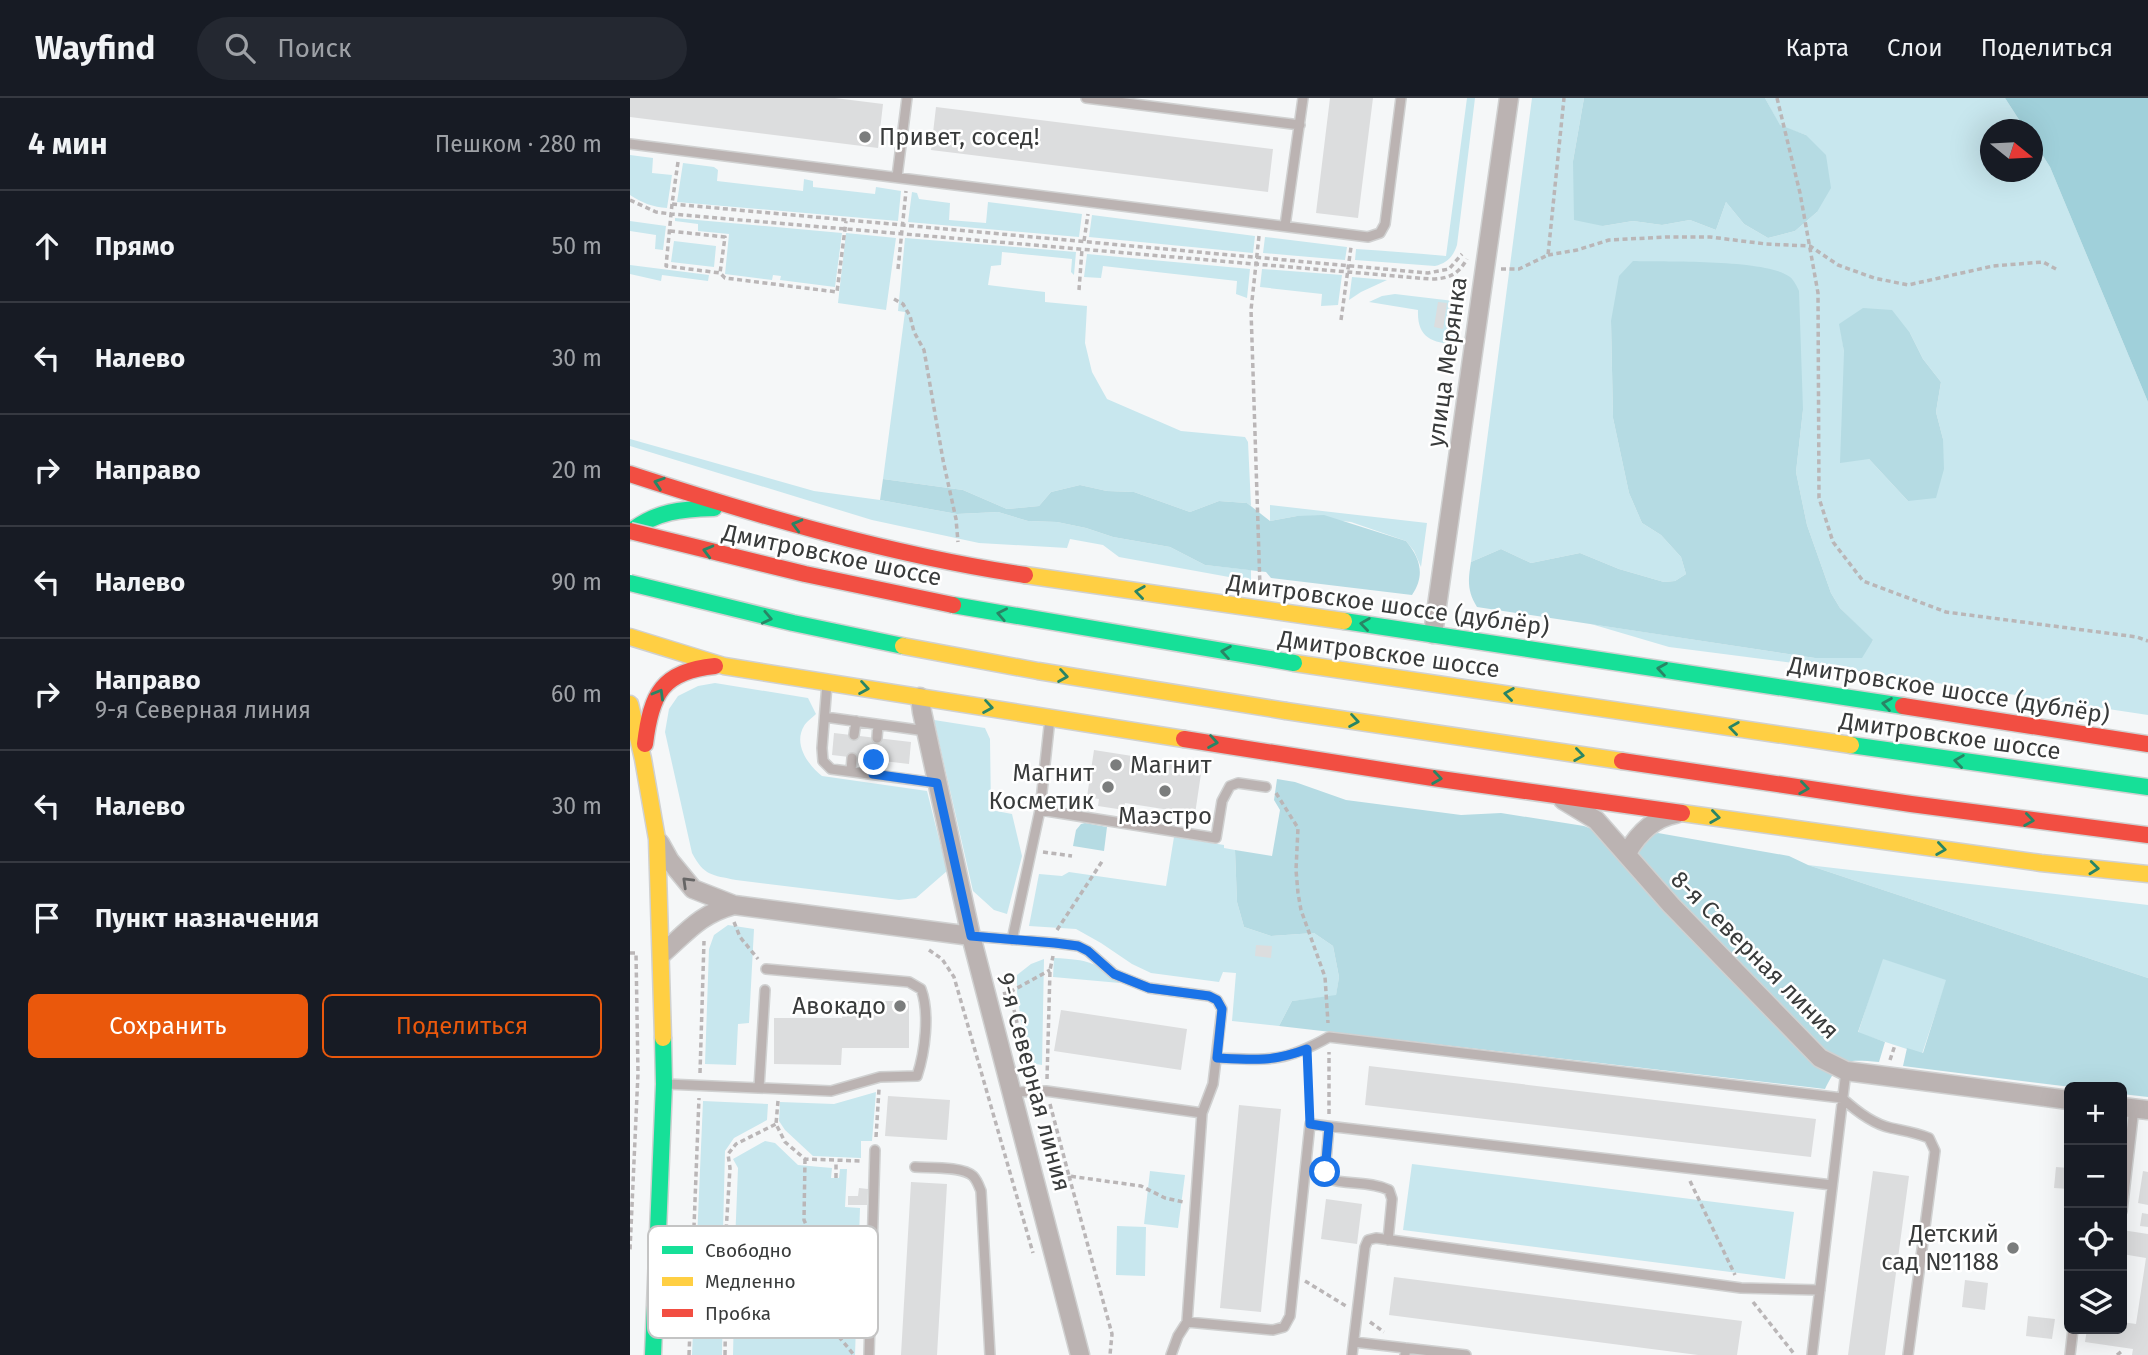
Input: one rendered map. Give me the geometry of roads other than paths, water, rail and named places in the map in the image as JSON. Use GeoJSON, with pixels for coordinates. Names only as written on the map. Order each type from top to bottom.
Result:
{"type":"FeatureCollection","features":[{"type":"Feature","properties":{"kind":"main road","name":"Дмитровское шоссе (дублёр)"},"geometry":{"type":"LineString","coordinates":[[630,474],[734,508],[899,551],[1002,571],[2148,744]]}},
{"type":"Feature","properties":{"kind":"main road"},"geometry":{"type":"LineString","coordinates":[[630,531],[658,513],[680,509],[734,508]]}},
{"type":"Feature","properties":{"kind":"main road","name":"Дмитровское шоссе"},"geometry":{"type":"LineString","coordinates":[[630,531],[737,559],[876,590],[1030,619],[1294,663],[2148,787]]}},
{"type":"Feature","properties":{"kind":"main road"},"geometry":{"type":"LineString","coordinates":[[630,583],[731,610],[855,638],[1015,668],[1911,804],[2148,835]]}},
{"type":"Feature","properties":{"kind":"main road"},"geometry":{"type":"LineString","coordinates":[[630,637],[724,666],[1433,778],[2040,863],[2148,874]]}},
{"type":"Feature","properties":{"kind":"main road"},"geometry":{"type":"LineString","coordinates":[[643,759],[646,722],[661,687],[681,671],[700,666],[724,666]]}},
{"type":"Feature","properties":{"kind":"main road"},"geometry":{"type":"LineString","coordinates":[[630,704],[657,839],[664,1084],[658,1226]]}},
{"type":"Feature","properties":{"kind":"street","name":"улица Мерянка"},"geometry":{"type":"LineString","coordinates":[[1433,634],[1509,98]]}},
{"type":"Feature","properties":{"kind":"street","name":"9-я Северная линия"},"geometry":{"type":"LineString","coordinates":[[920,697],[971,936],[1080,1355]]}},
{"type":"Feature","properties":{"kind":"street","name":"8-я Северная линия"},"geometry":{"type":"LineString","coordinates":[[1551,794],[1596,820],[1671,905],[1820,1058],[1846,1071],[2064,1099]]}},
{"type":"Feature","properties":{"kind":"street"},"geometry":{"type":"LineString","coordinates":[[1627,853],[1647,827],[1663,816],[1685,813]]}},
{"type":"Feature","properties":{"kind":"street"},"geometry":{"type":"LineString","coordinates":[[657,839],[670,861],[693,889],[734,913]]}},
{"type":"Feature","properties":{"kind":"street"},"geometry":{"type":"LineString","coordinates":[[662,954],[713,910],[971,936]]}},
{"type":"Feature","properties":{"kind":"lane"},"geometry":{"type":"LineString","coordinates":[[897,177],[907,98]]}},
{"type":"Feature","properties":{"kind":"lane"},"geometry":{"type":"LineString","coordinates":[[1086,98],[1300,125]]}},
{"type":"Feature","properties":{"kind":"lane"},"geometry":{"type":"LineString","coordinates":[[1285,226],[1303,98]]}},
{"type":"Feature","properties":{"kind":"lane"},"geometry":{"type":"LineString","coordinates":[[630,144],[1368,237],[1380,233],[1385,224],[1401,98]]}},
{"type":"Feature","properties":{"kind":"lane"},"geometry":{"type":"LineString","coordinates":[[827,682],[822,748],[823,761],[831,769],[937,783]]}},
{"type":"Feature","properties":{"kind":"lane"},"geometry":{"type":"LineString","coordinates":[[825,717],[926,731]]}},
{"type":"Feature","properties":{"kind":"lane"},"geometry":{"type":"LineString","coordinates":[[1013,940],[1015,920],[1040,810],[1050,717]]}},
{"type":"Feature","properties":{"kind":"lane"},"geometry":{"type":"LineString","coordinates":[[854,735],[856,722]]}},
{"type":"Feature","properties":{"kind":"lane"},"geometry":{"type":"LineString","coordinates":[[877,738],[878,724]]}},
{"type":"Feature","properties":{"kind":"lane"},"geometry":{"type":"LineString","coordinates":[[850,771],[852,758]]}},
{"type":"Feature","properties":{"kind":"lane"},"geometry":{"type":"LineString","coordinates":[[873,774],[874,760]]}},
{"type":"Feature","properties":{"kind":"lane"},"geometry":{"type":"LineString","coordinates":[[1040,810],[1216,838],[1222,801],[1230,786],[1238,783],[1266,787]]}},
{"type":"Feature","properties":{"kind":"lane"},"geometry":{"type":"LineString","coordinates":[[971,936],[1078,946],[1088,951],[1114,974],[1149,988],[1201,994],[1217,1000],[1222,1009],[1213,1084],[1202,1113],[1187,1322],[1171,1355]]}},
{"type":"Feature","properties":{"kind":"lane"},"geometry":{"type":"LineString","coordinates":[[664,1084],[831,1091],[880,1077],[917,1076],[922,1060],[926,1002],[921,989],[909,982],[766,969]]}},
{"type":"Feature","properties":{"kind":"lane"},"geometry":{"type":"LineString","coordinates":[[759,1088],[765,990]]}},
{"type":"Feature","properties":{"kind":"lane"},"geometry":{"type":"LineString","coordinates":[[1217,1058],[1270,1060],[1288,1057],[1329,1037],[1842,1098],[1855,1110],[1888,1128],[1913,1131],[1929,1138],[1935,1151],[1908,1355]]}},
{"type":"Feature","properties":{"kind":"lane"},"geometry":{"type":"LineString","coordinates":[[1812,1355],[1846,1071]]}},
{"type":"Feature","properties":{"kind":"lane"},"geometry":{"type":"LineString","coordinates":[[1013,1092],[1046,1091],[1202,1113]]}},
{"type":"Feature","properties":{"kind":"lane"},"geometry":{"type":"LineString","coordinates":[[2122,1208],[2135,1108]]}},
{"type":"Feature","properties":{"kind":"lane"},"geometry":{"type":"LineString","coordinates":[[1187,1322],[1273,1330],[1284,1327],[1290,1316],[1310,1124],[1832,1185]]}},
{"type":"Feature","properties":{"kind":"lane"},"geometry":{"type":"LineString","coordinates":[[1329,1127],[1325,1172],[1328,1179],[1381,1186],[1389,1190],[1392,1199],[1388,1240]]}},
{"type":"Feature","properties":{"kind":"lane"},"geometry":{"type":"LineString","coordinates":[[872,1226],[874,1150]]}},
{"type":"Feature","properties":{"kind":"lane"},"geometry":{"type":"LineString","coordinates":[[915,1167],[965,1170],[978,1182],[981,1191],[990,1355]]}},
{"type":"Feature","properties":{"kind":"lane"},"geometry":{"type":"LineString","coordinates":[[1352,1355],[1365,1247],[1368,1240],[1376,1238],[1741,1288],[1820,1290]]}},
{"type":"Feature","properties":{"kind":"lane"},"geometry":{"type":"LineString","coordinates":[[2070,1355],[2072,1334]]}},
{"type":"Feature","properties":{"kind":"lane"},"geometry":{"type":"LineString","coordinates":[[1353,1342],[1405,1351],[1466,1355]]}},
{"type":"Feature","properties":{"kind":"place","name":"Привет, сосед!"},"geometry":{"type":"Point","coordinates":[865,137]}},
{"type":"Feature","properties":{"kind":"place","name":"Магнит"},"geometry":{"type":"Point","coordinates":[1116,765]}},
{"type":"Feature","properties":{"kind":"place","name":"Магнит Косметик"},"geometry":{"type":"Point","coordinates":[1108,787]}},
{"type":"Feature","properties":{"kind":"place","name":"Маэстро"},"geometry":{"type":"Point","coordinates":[1165,791]}},
{"type":"Feature","properties":{"kind":"place","name":"Авокадо"},"geometry":{"type":"Point","coordinates":[900,1006]}},
{"type":"Feature","properties":{"kind":"place","name":"Детский сад №1188"},"geometry":{"type":"Point","coordinates":[2013,1248]}}]}
